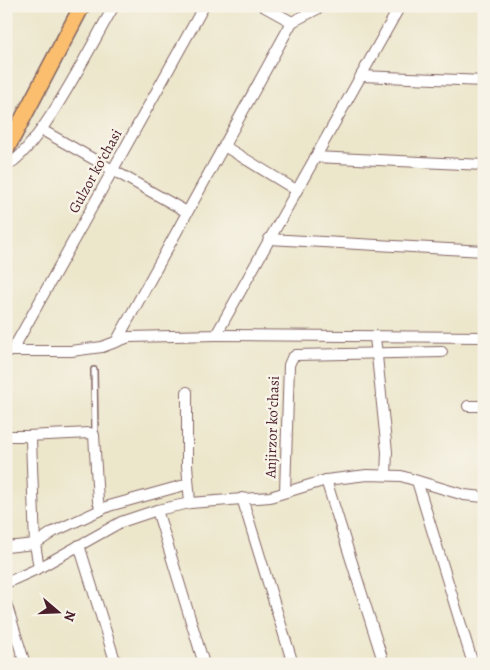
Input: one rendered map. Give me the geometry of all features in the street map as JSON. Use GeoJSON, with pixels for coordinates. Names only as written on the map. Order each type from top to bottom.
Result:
{"type":"FeatureCollection","features":[{"type":"Feature","properties":{"kind":"main road"},"geometry":{"type":"LineString","coordinates":[[6,150],[82,6]]}},
{"type":"Feature","properties":{"kind":"street"},"geometry":{"type":"LineString","coordinates":[[6,166],[21,157],[42,130],[114,6]]}},
{"type":"Feature","properties":{"kind":"street","name":"Gulzor koʻchasi"},"geometry":{"type":"LineString","coordinates":[[204,6],[9,351],[71,351],[116,342],[129,336],[484,337]]}},
{"type":"Feature","properties":{"kind":"street"},"geometry":{"type":"LineString","coordinates":[[263,6],[292,22]]}},
{"type":"Feature","properties":{"kind":"street"},"geometry":{"type":"LineString","coordinates":[[116,342],[292,22],[323,6]]}},
{"type":"Feature","properties":{"kind":"street"},"geometry":{"type":"LineString","coordinates":[[216,335],[400,6]]}},
{"type":"Feature","properties":{"kind":"street"},"geometry":{"type":"LineString","coordinates":[[361,76],[484,81]]}},
{"type":"Feature","properties":{"kind":"street"},"geometry":{"type":"LineString","coordinates":[[42,130],[187,212]]}},
{"type":"Feature","properties":{"kind":"street"},"geometry":{"type":"LineString","coordinates":[[224,146],[296,190]]}},
{"type":"Feature","properties":{"kind":"street"},"geometry":{"type":"LineString","coordinates":[[316,157],[484,165]]}},
{"type":"Feature","properties":{"kind":"street"},"geometry":{"type":"LineString","coordinates":[[270,239],[484,251]]}},
{"type":"Feature","properties":{"kind":"street"},"geometry":{"type":"LineString","coordinates":[[375,337],[375,353],[387,452],[386,475]]}},
{"type":"Feature","properties":{"kind":"street","name":"Anjirzor koʻchasi"},"geometry":{"type":"LineString","coordinates":[[285,492],[289,366],[292,358],[296,355],[442,352]]}},
{"type":"Feature","properties":{"kind":"street"},"geometry":{"type":"LineString","coordinates":[[187,392],[190,503]]}},
{"type":"Feature","properties":{"kind":"street"},"geometry":{"type":"LineString","coordinates":[[468,406],[484,406]]}},
{"type":"Feature","properties":{"kind":"street"},"geometry":{"type":"LineString","coordinates":[[6,436],[90,433],[95,438],[98,501],[102,510]]}},
{"type":"Feature","properties":{"kind":"street"},"geometry":{"type":"LineString","coordinates":[[27,436],[31,440],[35,544],[39,568]]}},
{"type":"Feature","properties":{"kind":"street","name":"Anjirzor koʻchasi"},"geometry":{"type":"LineString","coordinates":[[6,582],[39,568],[121,522],[157,510],[190,503],[270,497],[326,480],[386,475],[401,476],[464,495],[484,497]]}},
{"type":"Feature","properties":{"kind":"street"},"geometry":{"type":"LineString","coordinates":[[326,480],[384,664]]}},
{"type":"Feature","properties":{"kind":"street"},"geometry":{"type":"LineString","coordinates":[[417,481],[473,664]]}},
{"type":"Feature","properties":{"kind":"street"},"geometry":{"type":"LineString","coordinates":[[6,547],[35,544],[53,532],[109,506],[188,484]]}},
{"type":"Feature","properties":{"kind":"street"},"geometry":{"type":"LineString","coordinates":[[242,498],[293,664]]}},
{"type":"Feature","properties":{"kind":"street"},"geometry":{"type":"LineString","coordinates":[[157,510],[204,664]]}},
{"type":"Feature","properties":{"kind":"street"},"geometry":{"type":"LineString","coordinates":[[79,545],[116,664]]}},
{"type":"Feature","properties":{"kind":"street"},"geometry":{"type":"LineString","coordinates":[[6,603],[25,664]]}},
{"type":"Feature","properties":{"kind":"lane"},"geometry":{"type":"LineString","coordinates":[[94,370],[95,438]]}}]}
